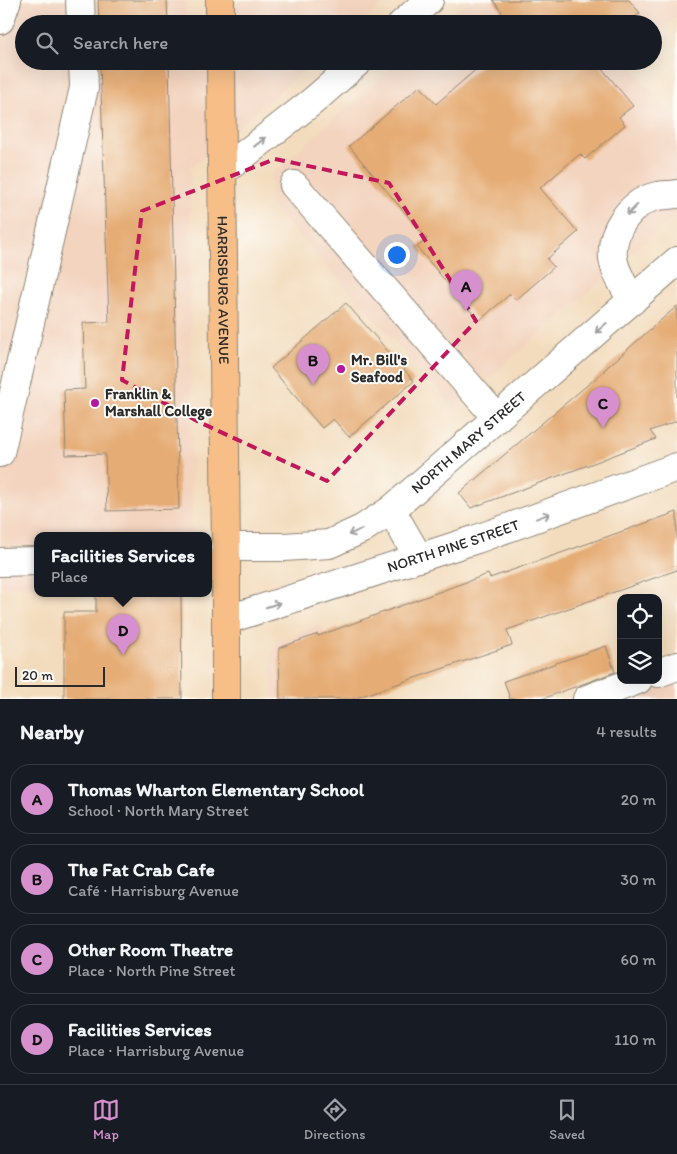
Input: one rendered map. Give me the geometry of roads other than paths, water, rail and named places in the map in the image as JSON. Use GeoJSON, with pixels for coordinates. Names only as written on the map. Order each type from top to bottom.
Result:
{"type":"FeatureCollection","features":[{"type":"Feature","properties":{"kind":"main road"},"geometry":{"type":"LineString","coordinates":[[220,0],[220,15]]}},
{"type":"Feature","properties":{"kind":"main road","name":"HARRISBURG AVENUE"},"geometry":{"type":"LineString","coordinates":[[221,70],[220,554],[226,620],[226,699]]}},
{"type":"Feature","properties":{"kind":"street"},"geometry":{"type":"LineString","coordinates":[[0,20],[7,0]]}},
{"type":"Feature","properties":{"kind":"street"},"geometry":{"type":"LineString","coordinates":[[80,0],[81,15]]}},
{"type":"Feature","properties":{"kind":"street"},"geometry":{"type":"LineString","coordinates":[[412,15],[429,0]]}},
{"type":"Feature","properties":{"kind":"street"},"geometry":{"type":"LineString","coordinates":[[0,453],[84,88],[83,70]]}},
{"type":"Feature","properties":{"kind":"street"},"geometry":{"type":"LineString","coordinates":[[222,172],[313,101],[349,70]]}},
{"type":"Feature","properties":{"kind":"street"},"geometry":{"type":"LineString","coordinates":[[294,185],[497,418]]}},
{"type":"Feature","properties":{"kind":"street"},"geometry":{"type":"LineString","coordinates":[[632,301],[619,276],[613,258],[614,241],[622,220],[638,204],[656,196],[677,194]]}},
{"type":"Feature","properties":{"kind":"street","name":"NORTH MARY STREET"},"geometry":{"type":"LineString","coordinates":[[220,554],[328,544],[362,530],[392,510],[677,261]]}},
{"type":"Feature","properties":{"kind":"street","name":"NORTH PINE STREET"},"geometry":{"type":"LineString","coordinates":[[226,620],[477,539],[677,468]]}},
{"type":"Feature","properties":{"kind":"street"},"geometry":{"type":"LineString","coordinates":[[392,510],[419,558]]}},
{"type":"Feature","properties":{"kind":"street"},"geometry":{"type":"LineString","coordinates":[[0,562],[34,561]]}},
{"type":"Feature","properties":{"kind":"street"},"geometry":{"type":"LineString","coordinates":[[662,672],[677,666]]}},
{"type":"Feature","properties":{"kind":"street"},"geometry":{"type":"LineString","coordinates":[[587,699],[627,684]]}},
{"type":"Feature","properties":{"kind":"place","name":"Thomas Wharton Elementary School"},"geometry":{"type":"Point","coordinates":[466,311]}},
{"type":"Feature","properties":{"kind":"place","name":"Mr. Bill's Seafood"},"geometry":{"type":"Point","coordinates":[341,369]}},
{"type":"Feature","properties":{"kind":"place","name":"The Fat Crab Cafe"},"geometry":{"type":"Point","coordinates":[313,385]}},
{"type":"Feature","properties":{"kind":"place","name":"Franklin & Marshall College"},"geometry":{"type":"Point","coordinates":[95,403]}},
{"type":"Feature","properties":{"kind":"place","name":"Other Room Theatre"},"geometry":{"type":"Point","coordinates":[603,428]}},
{"type":"Feature","properties":{"kind":"place","name":"Facilities Services"},"geometry":{"type":"Point","coordinates":[123,655]}}]}
